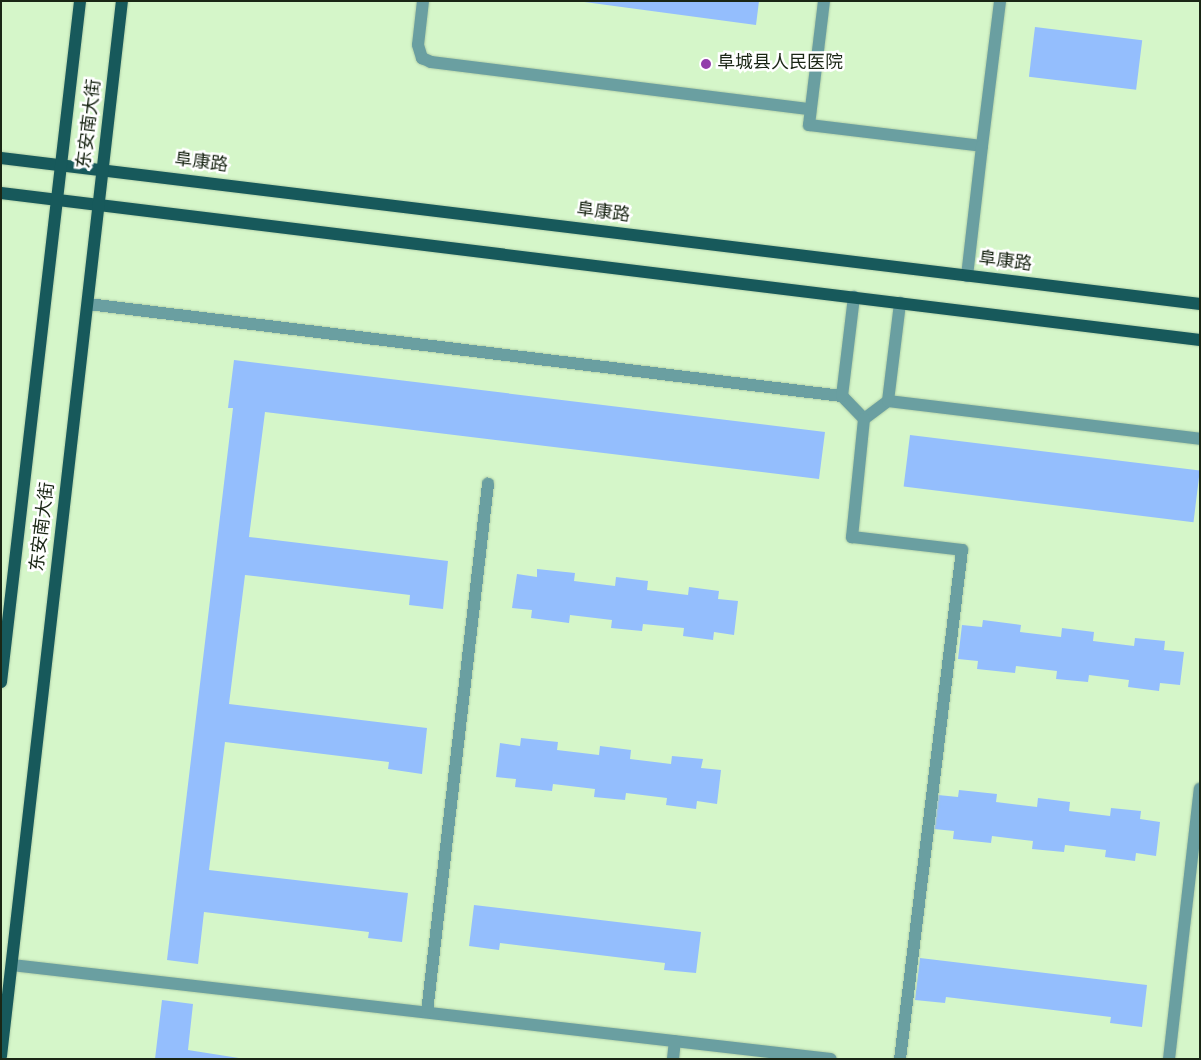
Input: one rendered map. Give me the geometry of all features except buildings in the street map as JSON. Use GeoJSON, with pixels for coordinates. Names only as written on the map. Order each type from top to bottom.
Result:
{"type":"FeatureCollection","features":[{"type":"Feature","properties":{"kind":"main road","name":"东安南大街"},"geometry":{"type":"LineString","coordinates":[[1,682],[80,1]]}},
{"type":"Feature","properties":{"kind":"main road","name":"东安南大街"},"geometry":{"type":"LineString","coordinates":[[1,1056],[122,1]]}},
{"type":"Feature","properties":{"kind":"main road","name":"阜康路"},"geometry":{"type":"LineString","coordinates":[[1,158],[1200,304]]}},
{"type":"Feature","properties":{"kind":"main road"},"geometry":{"type":"LineString","coordinates":[[1,193],[1200,340]]}},
{"type":"Feature","properties":{"kind":"lane"},"geometry":{"type":"LineString","coordinates":[[423,1],[418,45],[422,58],[431,62],[810,109]]}},
{"type":"Feature","properties":{"kind":"lane"},"geometry":{"type":"LineString","coordinates":[[824,1],[808,125],[982,146]]}},
{"type":"Feature","properties":{"kind":"lane"},"geometry":{"type":"LineString","coordinates":[[967,276],[1000,1]]}},
{"type":"Feature","properties":{"kind":"lane"},"geometry":{"type":"LineString","coordinates":[[842,396],[854,297]]}},
{"type":"Feature","properties":{"kind":"lane"},"geometry":{"type":"LineString","coordinates":[[888,401],[900,303]]}},
{"type":"Feature","properties":{"kind":"lane"},"geometry":{"type":"LineString","coordinates":[[88,304],[842,396],[864,418]]}},
{"type":"Feature","properties":{"kind":"lane"},"geometry":{"type":"LineString","coordinates":[[900,1059],[962,550],[852,537],[864,418],[888,401],[1200,439]]}},
{"type":"Feature","properties":{"kind":"lane"},"geometry":{"type":"LineString","coordinates":[[427,1012],[488,484]]}},
{"type":"Feature","properties":{"kind":"lane"},"geometry":{"type":"LineString","coordinates":[[1169,1059],[1200,789]]}},
{"type":"Feature","properties":{"kind":"lane"},"geometry":{"type":"LineString","coordinates":[[12,964],[831,1059]]}},
{"type":"Feature","properties":{"kind":"lane"},"geometry":{"type":"LineString","coordinates":[[673,1059],[675,1041]]}},
{"type":"Feature","properties":{"kind":"place","name":"阜城县人民医院"},"geometry":{"type":"Point","coordinates":[706,64]}}]}
